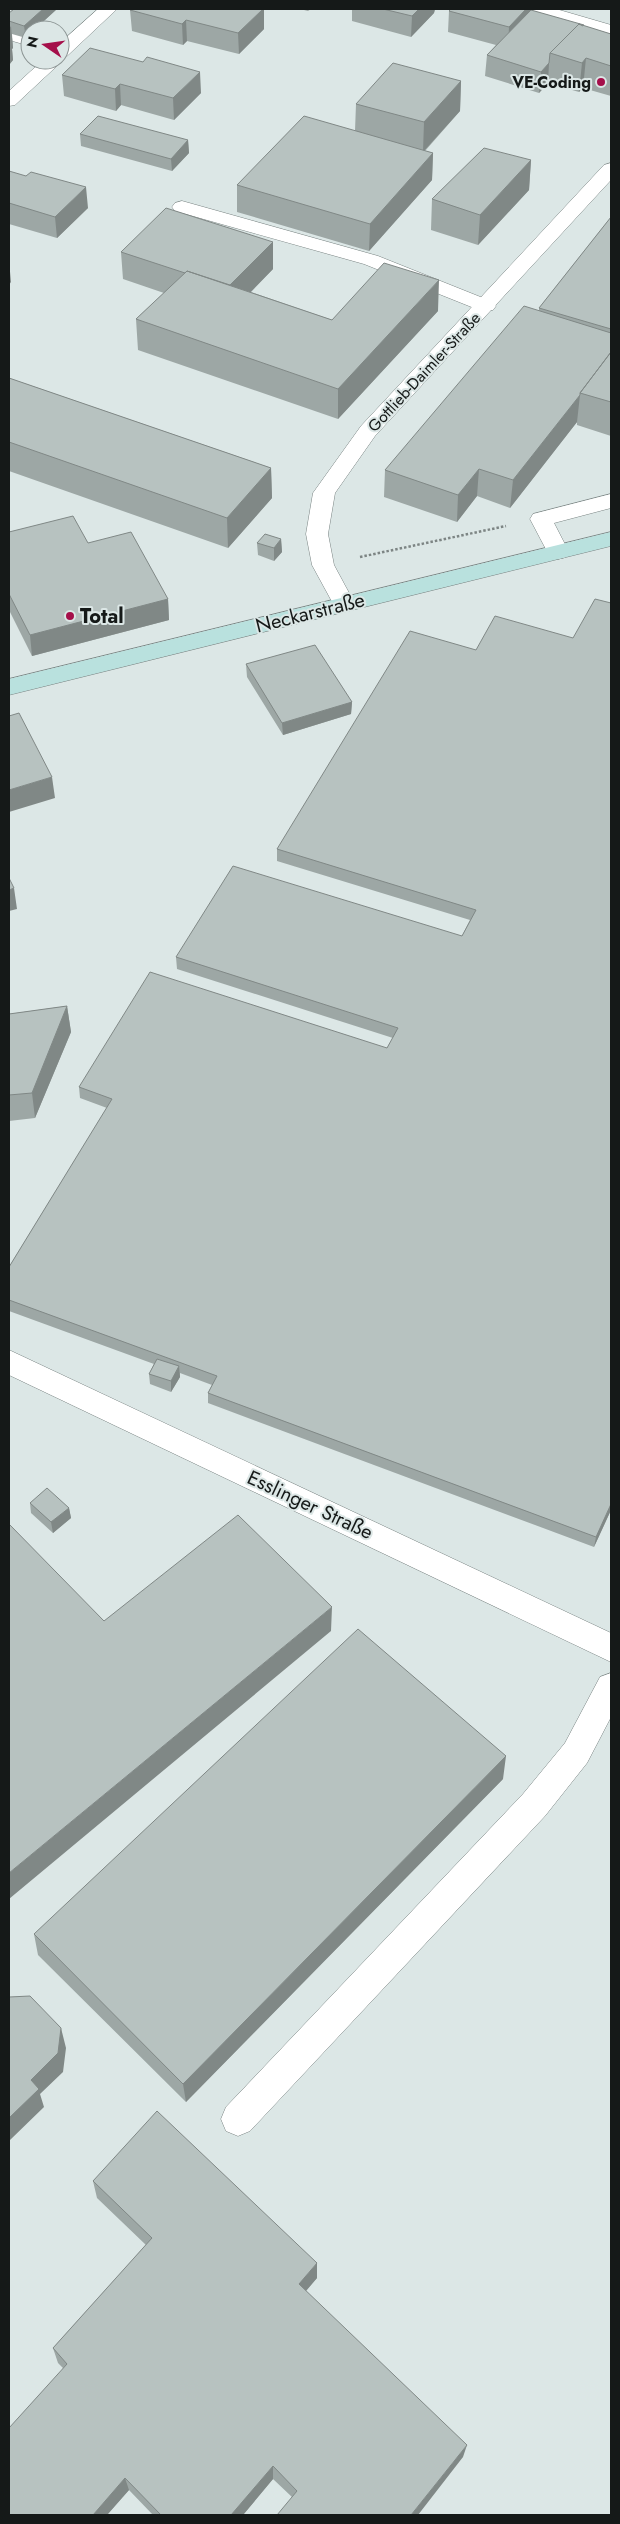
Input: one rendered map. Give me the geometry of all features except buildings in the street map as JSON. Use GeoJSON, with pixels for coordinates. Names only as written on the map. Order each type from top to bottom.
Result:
{"type":"FeatureCollection","features":[{"type":"Feature","properties":{"kind":"main road","name":"Neckarstraße"},"geometry":{"type":"LineString","coordinates":[[9,687],[611,539]]}},
{"type":"Feature","properties":{"kind":"street"},"geometry":{"type":"LineString","coordinates":[[70,43],[108,9]]}},
{"type":"Feature","properties":{"kind":"street"},"geometry":{"type":"LineString","coordinates":[[538,9],[611,30]]}},
{"type":"Feature","properties":{"kind":"street"},"geometry":{"type":"LineString","coordinates":[[9,101],[41,70]]}},
{"type":"Feature","properties":{"kind":"street","name":"Gottlieb-Daimler-Straße"},"geometry":{"type":"LineString","coordinates":[[344,604],[323,565],[317,534],[324,492],[368,431],[486,306],[611,169]]}},
{"type":"Feature","properties":{"kind":"street"},"geometry":{"type":"LineString","coordinates":[[182,207],[370,260],[486,306]]}},
{"type":"Feature","properties":{"kind":"street"},"geometry":{"type":"LineString","coordinates":[[558,552],[541,519],[611,501]]}},
{"type":"Feature","properties":{"kind":"street","name":"Esslinger Straße"},"geometry":{"type":"LineString","coordinates":[[9,1362],[611,1648]]}},
{"type":"Feature","properties":{"kind":"street"},"geometry":{"type":"LineString","coordinates":[[238,2120],[534,1805],[576,1753],[611,1687]]}},
{"type":"Feature","properties":{"kind":"path"},"geometry":{"type":"LineString","coordinates":[[323,565],[541,519]]}},
{"type":"Feature","properties":{"kind":"place","name":"VE-Coding"},"geometry":{"type":"Point","coordinates":[601,82]}},
{"type":"Feature","properties":{"kind":"place","name":"Total"},"geometry":{"type":"Point","coordinates":[70,616]}}]}
